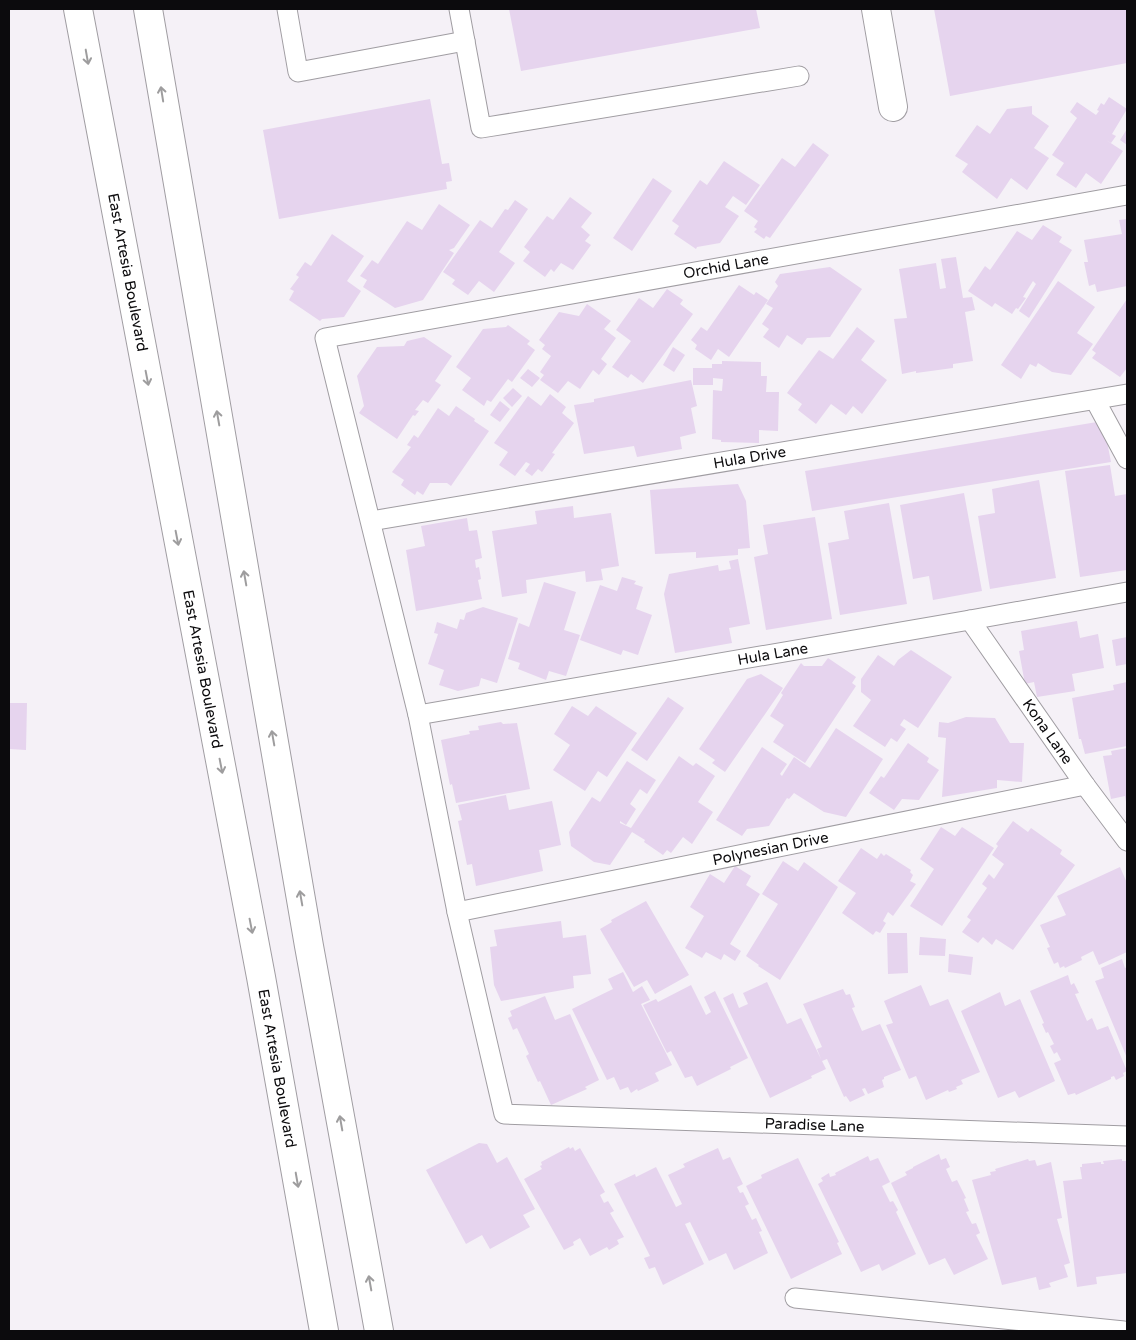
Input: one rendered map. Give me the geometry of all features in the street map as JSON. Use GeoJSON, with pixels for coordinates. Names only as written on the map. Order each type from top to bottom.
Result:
{"type":"FeatureCollection","features":[{"type":"Feature","properties":{"kind":"main road","name":"East Artesia Boulevard"},"geometry":{"type":"LineString","coordinates":[[78,9],[261,977],[324,1331]]}},
{"type":"Feature","properties":{"kind":"main road"},"geometry":{"type":"LineString","coordinates":[[148,9],[309,946],[379,1331]]}},
{"type":"Feature","properties":{"kind":"main road"},"geometry":{"type":"LineString","coordinates":[[876,9],[893,107]]}},
{"type":"Feature","properties":{"kind":"lane"},"geometry":{"type":"LineString","coordinates":[[287,9],[298,72],[465,41]]}},
{"type":"Feature","properties":{"kind":"lane"},"geometry":{"type":"LineString","coordinates":[[459,9],[481,128],[799,76]]}},
{"type":"Feature","properties":{"kind":"lane","name":"Orchid Lane"},"geometry":{"type":"LineString","coordinates":[[371,521],[325,338],[1127,194]]}},
{"type":"Feature","properties":{"kind":"lane","name":"Hula Drive"},"geometry":{"type":"LineString","coordinates":[[371,521],[1127,394]]}},
{"type":"Feature","properties":{"kind":"lane"},"geometry":{"type":"LineString","coordinates":[[1095,400],[1127,459]]}},
{"type":"Feature","properties":{"kind":"lane"},"geometry":{"type":"LineString","coordinates":[[371,521],[418,715],[457,912]]}},
{"type":"Feature","properties":{"kind":"lane","name":"Hula Lane"},"geometry":{"type":"LineString","coordinates":[[418,715],[1127,592]]}},
{"type":"Feature","properties":{"kind":"lane","name":"Kona Lane"},"geometry":{"type":"LineString","coordinates":[[970,620],[1084,785],[1127,841]]}},
{"type":"Feature","properties":{"kind":"lane","name":"Polynesian Drive"},"geometry":{"type":"LineString","coordinates":[[457,912],[1084,785]]}},
{"type":"Feature","properties":{"kind":"lane","name":"Paradise Lane"},"geometry":{"type":"LineString","coordinates":[[457,912],[504,1114],[1127,1136]]}},
{"type":"Feature","properties":{"kind":"lane"},"geometry":{"type":"LineString","coordinates":[[796,1298],[1124,1331]]}},
{"type":"Feature","properties":{"kind":"building"},"geometry":{"type":"Polygon","coordinates":[[[509,9],[756,9],[760,28],[521,71],[509,9]]]}},
{"type":"Feature","properties":{"kind":"building"},"geometry":{"type":"Polygon","coordinates":[[[934,9],[1127,9],[1127,63],[950,96],[934,9]]]}},
{"type":"Feature","properties":{"kind":"building"},"geometry":{"type":"Polygon","coordinates":[[[1109,97],[1127,109],[1112,134],[1116,136],[1111,143],[1106,140],[1123,151],[1101,184],[1086,173],[1076,188],[1056,175],[1064,163],[1052,155],[1077,118],[1070,112],[1077,102],[1096,115],[1101,103],[1104,105],[1109,97]]]}},
{"type":"Feature","properties":{"kind":"building"},"geometry":{"type":"Polygon","coordinates":[[[430,99],[442,164],[449,163],[452,181],[446,182],[447,189],[279,219],[263,130],[430,99]]]}},
{"type":"Feature","properties":{"kind":"building"},"geometry":{"type":"Polygon","coordinates":[[[1032,106],[1032,114],[1049,126],[1034,148],[1049,158],[1027,190],[1011,178],[997,199],[962,172],[968,164],[955,156],[977,125],[990,134],[1007,109],[1032,106]]]}},
{"type":"Feature","properties":{"kind":"building"},"geometry":{"type":"Polygon","coordinates":[[[1127,129],[1127,145],[1120,140],[1127,129]]]}},
{"type":"Feature","properties":{"kind":"building"},"geometry":{"type":"Polygon","coordinates":[[[813,143],[829,155],[770,238],[766,236],[764,239],[754,232],[757,229],[754,227],[758,221],[744,211],[782,158],[795,167],[813,143]]]}},
{"type":"Feature","properties":{"kind":"building"},"geometry":{"type":"Polygon","coordinates":[[[724,161],[760,185],[746,205],[733,196],[725,207],[739,216],[720,243],[697,247],[696,249],[674,234],[679,226],[672,221],[700,180],[707,185],[724,161]]]}},
{"type":"Feature","properties":{"kind":"building"},"geometry":{"type":"Polygon","coordinates":[[[653,178],[672,191],[632,251],[613,238],[653,178]]]}},
{"type":"Feature","properties":{"kind":"building"},"geometry":{"type":"Polygon","coordinates":[[[570,197],[592,213],[581,227],[590,235],[585,241],[591,245],[573,270],[561,263],[554,272],[551,269],[545,277],[523,261],[530,252],[524,247],[547,216],[553,220],[570,197]]]}},
{"type":"Feature","properties":{"kind":"building"},"geometry":{"type":"Polygon","coordinates":[[[515,200],[528,209],[499,252],[515,263],[494,292],[479,281],[468,295],[452,284],[455,280],[443,272],[480,220],[492,228],[505,209],[508,210],[515,200]]]}},
{"type":"Feature","properties":{"kind":"building"},"geometry":{"type":"Polygon","coordinates":[[[439,204],[470,225],[454,248],[449,250],[454,253],[423,300],[395,308],[363,287],[367,280],[360,276],[372,260],[378,264],[407,221],[422,230],[439,204]]]}},
{"type":"Feature","properties":{"kind":"building"},"geometry":{"type":"Polygon","coordinates":[[[1127,219],[1127,286],[1097,292],[1095,284],[1089,286],[1084,262],[1088,262],[1084,240],[1122,234],[1119,220],[1127,219]]]}},
{"type":"Feature","properties":{"kind":"building"},"geometry":{"type":"Polygon","coordinates":[[[1043,225],[1062,237],[1059,242],[1072,250],[1029,318],[1019,311],[1036,284],[1033,281],[1023,297],[1026,298],[1012,314],[995,303],[992,307],[968,291],[985,266],[990,270],[1017,231],[1032,240],[1043,225]]]}},
{"type":"Feature","properties":{"kind":"building"},"geometry":{"type":"Polygon","coordinates":[[[332,234],[364,256],[347,281],[361,291],[344,317],[322,319],[320,321],[289,300],[294,291],[290,289],[299,277],[296,275],[305,262],[311,266],[332,234]]]}},
{"type":"Feature","properties":{"kind":"building"},"geometry":{"type":"Polygon","coordinates":[[[956,257],[963,298],[972,297],[975,310],[965,312],[973,361],[953,364],[953,368],[902,374],[894,319],[907,318],[899,269],[936,263],[940,289],[946,288],[941,259],[956,257]]]}},
{"type":"Feature","properties":{"kind":"building"},"geometry":{"type":"Polygon","coordinates":[[[830,267],[862,289],[830,337],[807,338],[802,345],[787,335],[779,348],[763,337],[769,329],[762,324],[773,308],[766,304],[778,286],[775,282],[780,274],[830,267]]]}},
{"type":"Feature","properties":{"kind":"building"},"geometry":{"type":"Polygon","coordinates":[[[1058,281],[1095,307],[1077,333],[1093,344],[1071,375],[1052,372],[1038,363],[1036,367],[1030,364],[1021,379],[1001,365],[1058,281]]]}},
{"type":"Feature","properties":{"kind":"building"},"geometry":{"type":"Polygon","coordinates":[[[739,285],[754,295],[756,292],[768,300],[729,357],[718,349],[711,360],[695,349],[697,345],[691,340],[701,327],[707,331],[739,285]]]}},
{"type":"Feature","properties":{"kind":"building"},"geometry":{"type":"Polygon","coordinates":[[[667,289],[683,300],[680,304],[693,314],[643,383],[631,374],[628,378],[612,367],[631,341],[616,330],[639,298],[653,308],[667,289]]]}},
{"type":"Feature","properties":{"kind":"building"},"geometry":{"type":"Polygon","coordinates":[[[1127,299],[1127,368],[1120,377],[1092,358],[1096,353],[1092,350],[1127,299]]]}},
{"type":"Feature","properties":{"kind":"building"},"geometry":{"type":"Polygon","coordinates":[[[587,304],[611,321],[604,329],[616,338],[601,359],[607,364],[599,375],[593,370],[580,389],[568,381],[558,393],[540,380],[544,375],[540,372],[551,356],[542,349],[545,345],[539,340],[559,312],[579,316],[587,304]]]}},
{"type":"Feature","properties":{"kind":"building"},"geometry":{"type":"Polygon","coordinates":[[[508,325],[530,341],[527,344],[535,350],[512,382],[508,379],[491,402],[487,400],[484,406],[462,390],[471,378],[456,367],[483,329],[506,327],[508,325]]]}},
{"type":"Feature","properties":{"kind":"building"},"geometry":{"type":"Polygon","coordinates":[[[857,327],[875,341],[861,360],[887,380],[862,414],[853,406],[846,415],[831,404],[816,424],[798,410],[802,404],[787,393],[819,350],[833,359],[857,327]]]}},
{"type":"Feature","properties":{"kind":"building"},"geometry":{"type":"Polygon","coordinates":[[[424,337],[452,356],[435,381],[441,385],[428,403],[423,400],[415,410],[419,411],[415,416],[413,415],[397,439],[359,413],[364,406],[357,376],[377,347],[404,346],[407,341],[424,337]]]}},
{"type":"Feature","properties":{"kind":"building"},"geometry":{"type":"Polygon","coordinates":[[[673,347],[685,355],[674,372],[663,365],[673,347]]]}},
{"type":"Feature","properties":{"kind":"building"},"geometry":{"type":"Polygon","coordinates":[[[722,361],[761,362],[761,376],[767,376],[766,392],[779,392],[778,431],[759,430],[759,443],[721,442],[721,440],[712,439],[713,390],[722,391],[723,379],[713,378],[713,385],[693,385],[693,368],[712,368],[712,364],[722,364],[722,361]]]}},
{"type":"Feature","properties":{"kind":"building"},"geometry":{"type":"Polygon","coordinates":[[[528,369],[540,378],[532,387],[520,378],[528,369]]]}},
{"type":"Feature","properties":{"kind":"building"},"geometry":{"type":"Polygon","coordinates":[[[691,380],[697,406],[691,408],[696,433],[680,437],[682,449],[637,457],[634,446],[584,454],[574,405],[594,402],[594,399],[691,380]]]}},
{"type":"Feature","properties":{"kind":"building"},"geometry":{"type":"Polygon","coordinates":[[[513,388],[522,396],[512,407],[503,398],[513,388]]]}},
{"type":"Feature","properties":{"kind":"building"},"geometry":{"type":"Polygon","coordinates":[[[550,394],[566,407],[562,413],[574,423],[552,453],[555,454],[542,472],[538,469],[532,476],[525,471],[530,464],[526,462],[515,476],[499,465],[508,452],[494,443],[528,396],[541,406],[550,394]]]}},
{"type":"Feature","properties":{"kind":"building"},"geometry":{"type":"Polygon","coordinates":[[[500,401],[510,409],[500,422],[490,415],[500,401]]]}},
{"type":"Feature","properties":{"kind":"building"},"geometry":{"type":"Polygon","coordinates":[[[456,406],[489,431],[451,486],[447,483],[430,483],[423,495],[417,491],[415,495],[401,485],[404,480],[392,472],[411,447],[407,445],[414,435],[418,438],[438,408],[449,416],[456,406]]]}},
{"type":"Feature","properties":{"kind":"building"},"geometry":{"type":"Polygon","coordinates":[[[1103,421],[1111,462],[812,511],[805,471],[1103,421]]]}},
{"type":"Feature","properties":{"kind":"building"},"geometry":{"type":"Polygon","coordinates":[[[1110,465],[1115,496],[1127,494],[1127,570],[1080,577],[1065,471],[1110,465]]]}},
{"type":"Feature","properties":{"kind":"building"},"geometry":{"type":"Polygon","coordinates":[[[1039,480],[1056,578],[990,589],[978,516],[995,513],[992,489],[1039,480]]]}},
{"type":"Feature","properties":{"kind":"building"},"geometry":{"type":"Polygon","coordinates":[[[738,484],[746,501],[750,548],[738,549],[738,555],[696,558],[696,552],[655,554],[650,490],[738,484]]]}},
{"type":"Feature","properties":{"kind":"building"},"geometry":{"type":"Polygon","coordinates":[[[964,493],[982,591],[933,600],[929,576],[913,579],[900,505],[964,493]]]}},
{"type":"Feature","properties":{"kind":"building"},"geometry":{"type":"Polygon","coordinates":[[[889,503],[907,604],[840,615],[828,543],[849,539],[844,511],[889,503]]]}},
{"type":"Feature","properties":{"kind":"building"},"geometry":{"type":"Polygon","coordinates":[[[573,506],[574,518],[611,513],[619,566],[601,569],[603,580],[586,582],[585,571],[526,580],[527,593],[502,597],[492,531],[537,524],[535,511],[573,506]]]}},
{"type":"Feature","properties":{"kind":"building"},"geometry":{"type":"Polygon","coordinates":[[[815,517],[832,619],[766,630],[754,557],[768,554],[763,525],[815,517]]]}},
{"type":"Feature","properties":{"kind":"building"},"geometry":{"type":"Polygon","coordinates":[[[467,518],[469,531],[477,530],[482,558],[475,560],[476,568],[479,567],[481,579],[478,580],[482,599],[416,611],[406,550],[425,546],[421,526],[467,518]]]}},
{"type":"Feature","properties":{"kind":"building"},"geometry":{"type":"Polygon","coordinates":[[[738,559],[750,624],[729,628],[732,643],[675,653],[664,594],[669,574],[718,565],[719,571],[731,569],[729,561],[738,559]]]}},
{"type":"Feature","properties":{"kind":"building"},"geometry":{"type":"Polygon","coordinates":[[[622,577],[636,581],[634,584],[643,587],[636,609],[652,615],[638,655],[623,650],[621,655],[580,640],[600,585],[617,591],[622,577]]]}},
{"type":"Feature","properties":{"kind":"building"},"geometry":{"type":"Polygon","coordinates":[[[544,582],[576,592],[564,630],[580,635],[566,676],[549,671],[546,680],[518,669],[520,663],[508,659],[519,623],[529,627],[544,582]]]}},
{"type":"Feature","properties":{"kind":"building"},"geometry":{"type":"Polygon","coordinates":[[[483,607],[518,618],[497,683],[481,678],[479,686],[458,691],[439,685],[444,670],[428,664],[438,634],[434,633],[437,622],[457,629],[460,619],[464,620],[466,613],[483,607]]]}},
{"type":"Feature","properties":{"kind":"building"},"geometry":{"type":"Polygon","coordinates":[[[1077,621],[1080,638],[1098,634],[1104,668],[1072,674],[1075,691],[1037,697],[1034,682],[1025,684],[1019,651],[1024,650],[1021,631],[1077,621]]]}},
{"type":"Feature","properties":{"kind":"building"},"geometry":{"type":"Polygon","coordinates":[[[1127,637],[1127,664],[1116,666],[1112,640],[1127,637]]]}},
{"type":"Feature","properties":{"kind":"building"},"geometry":{"type":"Polygon","coordinates":[[[911,650],[952,677],[918,728],[904,719],[900,725],[906,729],[897,742],[891,738],[885,747],[853,726],[871,700],[861,692],[861,679],[878,655],[894,666],[898,660],[911,650]]]}},
{"type":"Feature","properties":{"kind":"building"},"geometry":{"type":"Polygon","coordinates":[[[828,658],[856,677],[852,683],[856,686],[805,763],[773,742],[784,725],[770,716],[783,695],[781,693],[801,663],[804,666],[822,666],[828,658]]]}},
{"type":"Feature","properties":{"kind":"building"},"geometry":{"type":"Polygon","coordinates":[[[761,674],[783,688],[725,772],[712,763],[715,760],[699,749],[747,679],[761,674]]]}},
{"type":"Feature","properties":{"kind":"building"},"geometry":{"type":"Polygon","coordinates":[[[1127,682],[1127,746],[1085,754],[1081,739],[1079,739],[1072,698],[1114,690],[1113,685],[1127,682]]]}},
{"type":"Feature","properties":{"kind":"building"},"geometry":{"type":"Polygon","coordinates":[[[668,697],[684,708],[647,761],[631,750],[668,697]]]}},
{"type":"Feature","properties":{"kind":"building"},"geometry":{"type":"Polygon","coordinates":[[[9,703],[27,703],[26,750],[9,749],[9,703]]]}},
{"type":"Feature","properties":{"kind":"building"},"geometry":{"type":"Polygon","coordinates":[[[572,706],[588,716],[596,706],[637,733],[607,777],[598,771],[585,791],[553,770],[570,745],[554,734],[572,706]]]}},
{"type":"Feature","properties":{"kind":"building"},"geometry":{"type":"Polygon","coordinates":[[[966,717],[995,718],[1010,743],[1024,743],[1022,782],[997,780],[997,788],[942,797],[946,738],[938,737],[939,722],[948,723],[966,717]]]}},
{"type":"Feature","properties":{"kind":"building"},"geometry":{"type":"Polygon","coordinates":[[[501,722],[503,724],[517,723],[530,789],[456,803],[452,784],[450,785],[441,740],[470,734],[469,731],[479,730],[478,726],[501,722]]]}},
{"type":"Feature","properties":{"kind":"building"},"geometry":{"type":"Polygon","coordinates":[[[836,728],[883,759],[846,817],[824,812],[794,793],[789,799],[787,798],[769,826],[747,829],[742,836],[716,820],[762,747],[787,764],[780,774],[782,776],[794,757],[810,768],[836,728]]]}},
{"type":"Feature","properties":{"kind":"building"},"geometry":{"type":"Polygon","coordinates":[[[908,743],[929,758],[927,762],[939,770],[919,800],[902,799],[894,810],[869,793],[881,776],[884,778],[908,743]]]}},
{"type":"Feature","properties":{"kind":"building"},"geometry":{"type":"Polygon","coordinates":[[[1127,748],[1126,802],[1125,796],[1111,799],[1103,756],[1112,755],[1111,751],[1127,748]]]}},
{"type":"Feature","properties":{"kind":"building"},"geometry":{"type":"Polygon","coordinates":[[[679,756],[693,766],[696,763],[715,776],[698,802],[713,812],[692,844],[683,837],[671,853],[667,850],[663,855],[632,832],[610,865],[594,862],[571,846],[569,832],[592,797],[600,802],[627,761],[656,780],[647,794],[640,789],[630,804],[636,809],[626,825],[620,821],[620,823],[631,828],[679,756]]]}},
{"type":"Feature","properties":{"kind":"building"},"geometry":{"type":"Polygon","coordinates":[[[506,795],[509,810],[552,801],[561,845],[539,850],[543,871],[476,886],[472,864],[467,865],[458,821],[462,820],[458,805],[506,795]]]}},
{"type":"Feature","properties":{"kind":"building"},"geometry":{"type":"Polygon","coordinates":[[[1013,821],[1028,832],[1031,828],[1062,850],[1060,854],[1075,865],[1013,950],[996,939],[992,945],[983,937],[978,943],[962,932],[971,920],[967,917],[987,888],[982,884],[989,874],[994,879],[1004,864],[992,855],[998,846],[996,844],[1013,821]]]}},
{"type":"Feature","properties":{"kind":"building"},"geometry":{"type":"Polygon","coordinates":[[[941,827],[955,836],[962,827],[994,848],[942,926],[910,906],[934,869],[920,859],[941,827]]]}},
{"type":"Feature","properties":{"kind":"building"},"geometry":{"type":"Polygon","coordinates":[[[861,848],[877,859],[881,853],[884,856],[886,854],[911,870],[910,872],[913,875],[910,881],[916,884],[893,916],[888,912],[883,921],[886,923],[880,933],[876,931],[873,935],[842,913],[856,893],[838,881],[861,848]]]}},
{"type":"Feature","properties":{"kind":"building"},"geometry":{"type":"Polygon","coordinates":[[[783,861],[798,871],[804,862],[838,887],[780,980],[746,956],[778,904],[762,894],[783,861]]]}},
{"type":"Feature","properties":{"kind":"building"},"geometry":{"type":"Polygon","coordinates":[[[735,866],[751,876],[746,885],[760,894],[730,944],[741,951],[735,961],[724,954],[721,960],[706,952],[702,958],[685,948],[704,916],[690,907],[710,874],[724,883],[735,866]]]}},
{"type":"Feature","properties":{"kind":"building"},"geometry":{"type":"Polygon","coordinates":[[[1120,867],[1127,883],[1127,952],[1099,965],[1093,951],[1081,957],[1082,960],[1065,968],[1064,966],[1060,968],[1058,962],[1054,964],[1047,948],[1050,947],[1040,925],[1066,915],[1057,896],[1120,867]]]}},
{"type":"Feature","properties":{"kind":"building"},"geometry":{"type":"Polygon","coordinates":[[[646,901],[689,975],[655,994],[647,980],[634,987],[600,929],[612,922],[611,920],[646,901]]]}},
{"type":"Feature","properties":{"kind":"building"},"geometry":{"type":"Polygon","coordinates":[[[561,921],[563,938],[586,935],[591,974],[573,976],[574,988],[501,1001],[494,985],[490,947],[497,946],[494,930],[561,921]]]}},
{"type":"Feature","properties":{"kind":"building"},"geometry":{"type":"Polygon","coordinates":[[[887,933],[907,933],[908,973],[888,974],[887,933]]]}},
{"type":"Feature","properties":{"kind":"building"},"geometry":{"type":"Polygon","coordinates":[[[920,937],[946,939],[945,956],[919,955],[920,937]]]}},
{"type":"Feature","properties":{"kind":"building"},"geometry":{"type":"Polygon","coordinates":[[[949,954],[973,957],[971,975],[948,972],[949,954]]]}},
{"type":"Feature","properties":{"kind":"building"},"geometry":{"type":"Polygon","coordinates":[[[1122,959],[1125,968],[1127,967],[1127,1058],[1095,981],[1104,978],[1101,968],[1122,959]]]}},
{"type":"Feature","properties":{"kind":"building"},"geometry":{"type":"Polygon","coordinates":[[[623,972],[633,992],[642,986],[650,1000],[641,1004],[672,1065],[655,1073],[659,1081],[631,1093],[628,1087],[620,1090],[614,1077],[607,1080],[572,1009],[613,989],[608,979],[623,972]]]}},
{"type":"Feature","properties":{"kind":"building"},"geometry":{"type":"Polygon","coordinates":[[[1068,975],[1071,985],[1074,983],[1079,993],[1075,994],[1087,1021],[1092,1018],[1097,1030],[1108,1026],[1127,1071],[1123,1073],[1124,1076],[1116,1080],[1114,1076],[1111,1077],[1111,1079],[1076,1095],[1075,1093],[1068,1095],[1054,1063],[1061,1060],[1057,1052],[1054,1054],[1050,1046],[1054,1044],[1048,1032],[1046,1033],[1042,1024],[1044,1023],[1030,991],[1068,975]]]}},
{"type":"Feature","properties":{"kind":"building"},"geometry":{"type":"Polygon","coordinates":[[[767,982],[787,1024],[801,1018],[821,1059],[817,1049],[822,1047],[803,1004],[843,989],[846,995],[850,994],[855,1007],[852,1008],[862,1031],[880,1024],[901,1070],[884,1077],[882,1080],[884,1087],[868,1094],[865,1088],[862,1089],[865,1095],[850,1102],[846,1096],[844,1097],[827,1059],[822,1061],[826,1069],[811,1076],[812,1078],[770,1098],[723,998],[733,993],[739,1008],[748,1004],[743,993],[767,982]]]}},
{"type":"Feature","properties":{"kind":"building"},"geometry":{"type":"Polygon","coordinates":[[[691,985],[706,1015],[711,1012],[704,997],[715,991],[748,1058],[697,1086],[692,1076],[685,1078],[671,1051],[667,1053],[643,1005],[656,999],[658,1002],[691,985]]]}},
{"type":"Feature","properties":{"kind":"building"},"geometry":{"type":"Polygon","coordinates":[[[921,985],[930,1006],[948,999],[980,1072],[961,1080],[963,1084],[956,1087],[957,1089],[949,1092],[948,1090],[926,1100],[916,1076],[909,1079],[886,1025],[893,1023],[884,1001],[921,985]]]}},
{"type":"Feature","properties":{"kind":"building"},"geometry":{"type":"Polygon","coordinates":[[[1000,992],[1005,1006],[1020,999],[1055,1081],[1019,1098],[1015,1091],[998,1098],[961,1011],[1000,992]]]}},
{"type":"Feature","properties":{"kind":"building"},"geometry":{"type":"Polygon","coordinates":[[[545,996],[555,1020],[570,1014],[599,1080],[585,1087],[587,1089],[551,1105],[526,1056],[529,1054],[517,1028],[513,1030],[508,1018],[512,1016],[510,1011],[545,996]]]}},
{"type":"Feature","properties":{"kind":"building"},"geometry":{"type":"Polygon","coordinates":[[[479,1143],[487,1144],[497,1163],[507,1157],[535,1209],[523,1215],[530,1227],[490,1249],[482,1235],[466,1244],[426,1170],[479,1143]]]}},
{"type":"Feature","properties":{"kind":"building"},"geometry":{"type":"Polygon","coordinates":[[[569,1147],[570,1149],[573,1147],[575,1151],[580,1148],[605,1192],[600,1195],[604,1203],[608,1201],[614,1211],[610,1213],[624,1237],[617,1240],[619,1244],[609,1250],[607,1247],[590,1256],[580,1238],[573,1242],[574,1245],[564,1250],[524,1179],[542,1169],[540,1166],[542,1165],[541,1162],[569,1147]]]}},
{"type":"Feature","properties":{"kind":"building"},"geometry":{"type":"Polygon","coordinates":[[[718,1148],[723,1160],[730,1157],[743,1184],[737,1187],[740,1193],[743,1192],[749,1204],[745,1206],[752,1220],[756,1218],[762,1231],[759,1232],[768,1253],[734,1270],[726,1253],[709,1261],[690,1222],[685,1224],[704,1264],[663,1285],[655,1267],[649,1269],[644,1258],[650,1256],[614,1184],[635,1174],[636,1177],[656,1167],[676,1207],[682,1204],[668,1175],[685,1167],[683,1164],[718,1148]]]}},
{"type":"Feature","properties":{"kind":"building"},"geometry":{"type":"Polygon","coordinates":[[[939,1154],[941,1160],[946,1158],[950,1167],[946,1169],[952,1182],[957,1180],[966,1198],[964,1199],[969,1211],[966,1212],[972,1224],[976,1223],[980,1233],[976,1235],[988,1259],[954,1275],[945,1258],[929,1265],[891,1183],[907,1175],[905,1172],[913,1167],[939,1154]]]}},
{"type":"Feature","properties":{"kind":"building"},"geometry":{"type":"Polygon","coordinates":[[[868,1156],[870,1161],[878,1158],[890,1182],[882,1186],[890,1202],[893,1201],[898,1210],[896,1212],[916,1254],[882,1271],[879,1264],[861,1272],[818,1184],[823,1181],[821,1178],[829,1173],[830,1177],[836,1175],[835,1173],[868,1156]]]}},
{"type":"Feature","properties":{"kind":"building"},"geometry":{"type":"Polygon","coordinates":[[[798,1158],[839,1242],[837,1243],[842,1254],[791,1279],[746,1186],[762,1178],[761,1175],[798,1158]]]}},
{"type":"Feature","properties":{"kind":"building"},"geometry":{"type":"Polygon","coordinates":[[[1028,1159],[1029,1161],[1035,1160],[1037,1166],[1051,1162],[1062,1218],[1057,1219],[1070,1263],[1064,1265],[1068,1277],[1049,1283],[1051,1287],[1039,1290],[1036,1277],[1002,1285],[972,1180],[991,1175],[990,1172],[996,1171],[995,1169],[1028,1159]]]}},
{"type":"Feature","properties":{"kind":"building"},"geometry":{"type":"Polygon","coordinates":[[[1122,1159],[1122,1161],[1127,1163],[1127,1273],[1096,1277],[1097,1284],[1077,1287],[1063,1181],[1082,1179],[1080,1167],[1082,1167],[1082,1164],[1101,1162],[1101,1164],[1104,1164],[1103,1161],[1122,1159]]]}}]}
